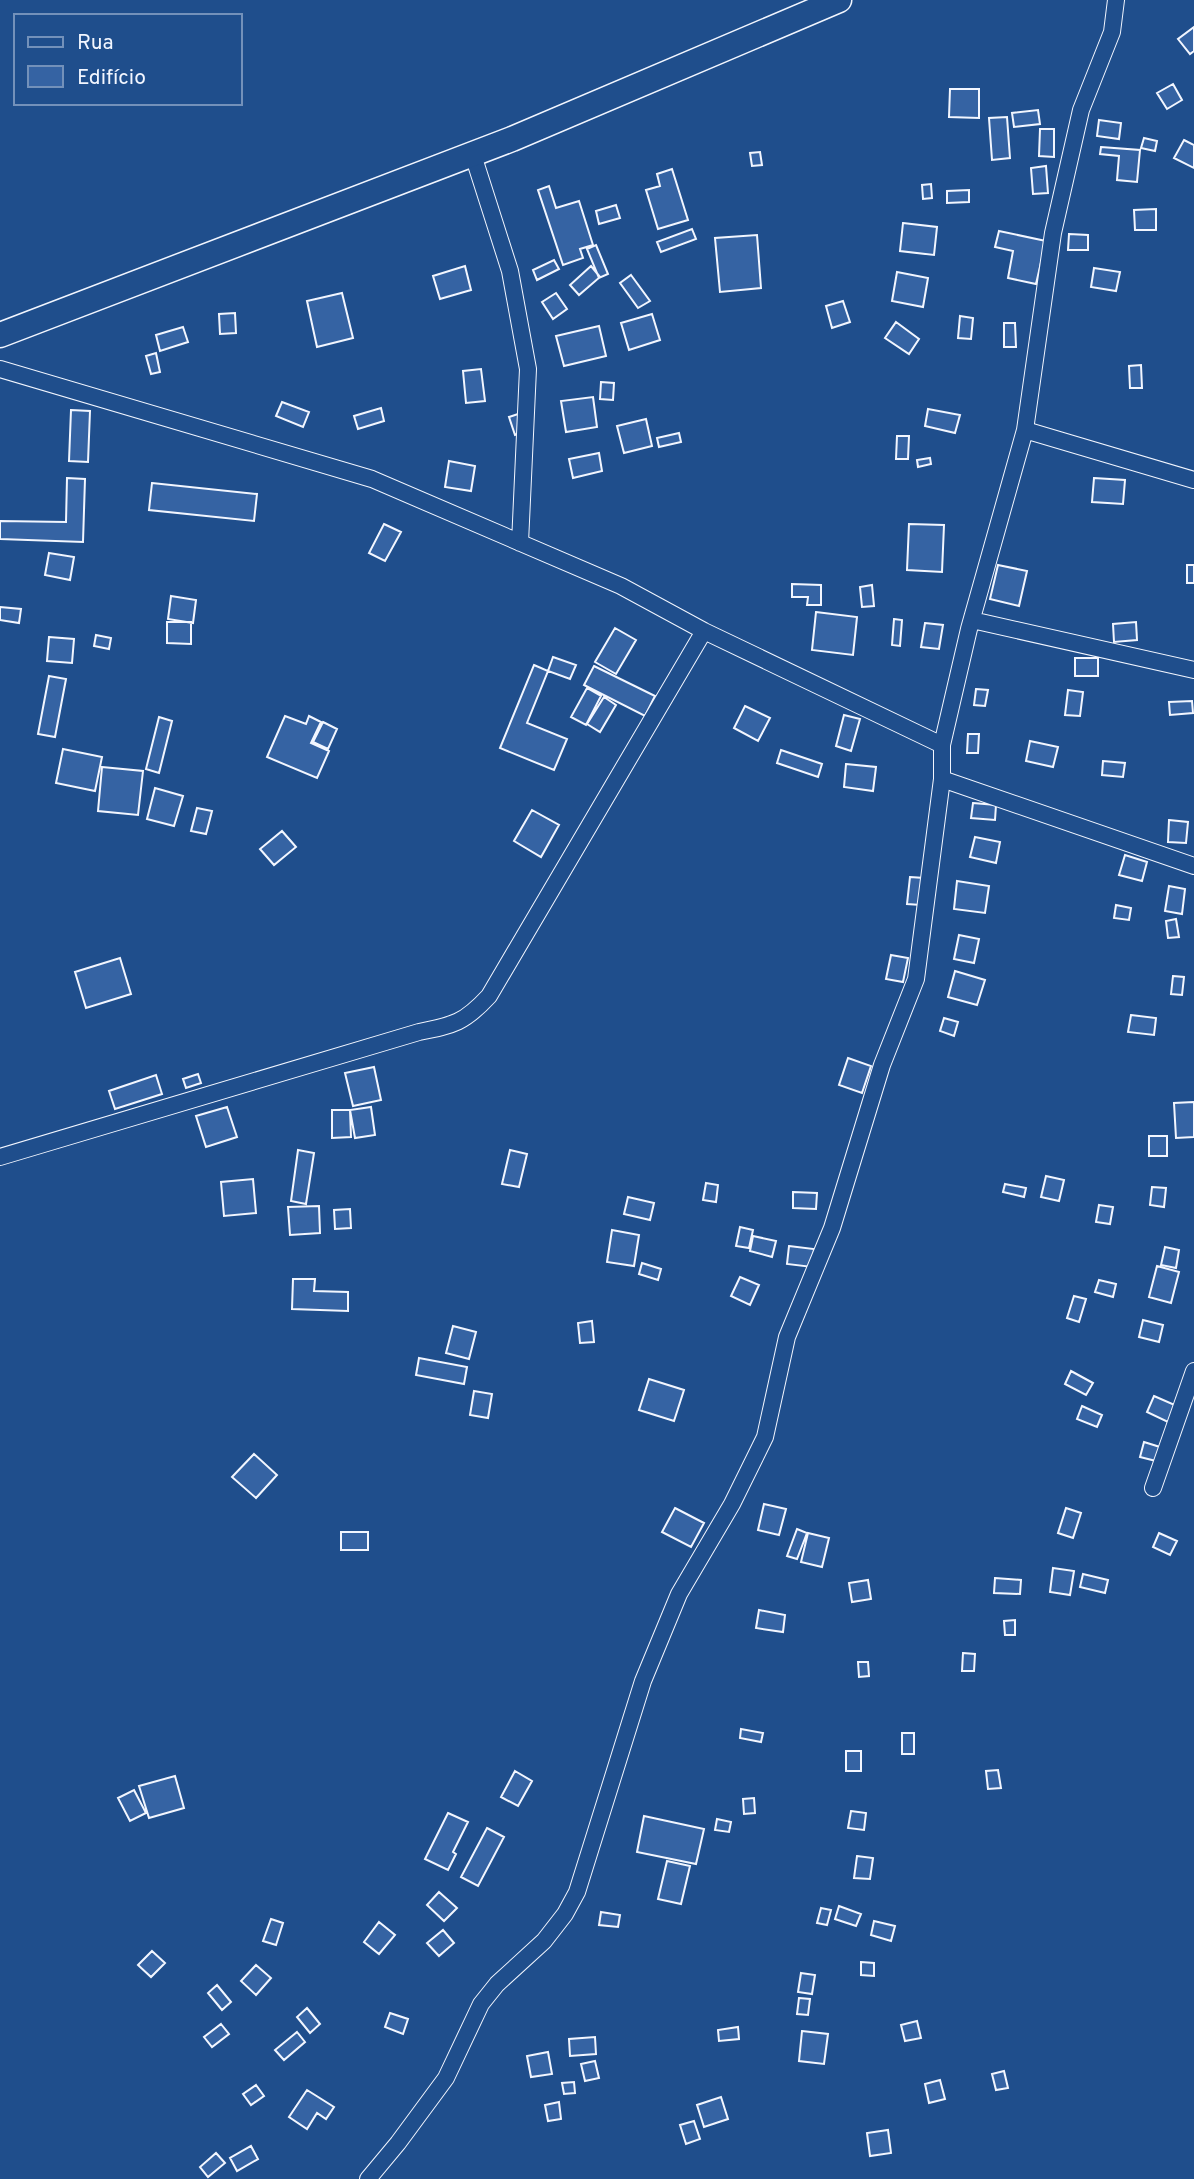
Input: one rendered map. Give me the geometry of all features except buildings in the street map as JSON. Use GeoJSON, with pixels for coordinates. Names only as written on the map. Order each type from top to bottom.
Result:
{"type":"FeatureCollection","features":[{"type":"Feature","properties":{"kind":"main road"},"geometry":{"type":"LineString","coordinates":[[0,335],[473,155],[839,0]]}},
{"type":"Feature","properties":{"kind":"street"},"geometry":{"type":"LineString","coordinates":[[369,2179],[446,2077],[481,2004],[497,1984],[544,1941],[565,1914],[577,1892],[643,1681],[679,1594],[732,1503],[765,1437],[787,1337],[832,1228],[882,1065],[916,979],[942,779],[942,745],[972,620],[1025,430],[1053,233],[1081,110],[1112,32],[1116,0]]}},
{"type":"Feature","properties":{"kind":"street"},"geometry":{"type":"LineString","coordinates":[[473,155],[509,271],[528,369],[520,543]]}},
{"type":"Feature","properties":{"kind":"street"},"geometry":{"type":"LineString","coordinates":[[0,369],[372,479],[621,586],[704,631],[942,745]]}},
{"type":"Feature","properties":{"kind":"street"},"geometry":{"type":"LineString","coordinates":[[1025,430],[1194,480]]}},
{"type":"Feature","properties":{"kind":"street"},"geometry":{"type":"LineString","coordinates":[[972,620],[1194,670]]}},
{"type":"Feature","properties":{"kind":"street"},"geometry":{"type":"LineString","coordinates":[[0,1157],[419,1031],[453,1025],[471,1016],[489,996],[704,631]]}},
{"type":"Feature","properties":{"kind":"street"},"geometry":{"type":"LineString","coordinates":[[942,779],[1194,866]]}},
{"type":"Feature","properties":{"kind":"street"},"geometry":{"type":"LineString","coordinates":[[1153,1488],[1194,1371]]}}]}
